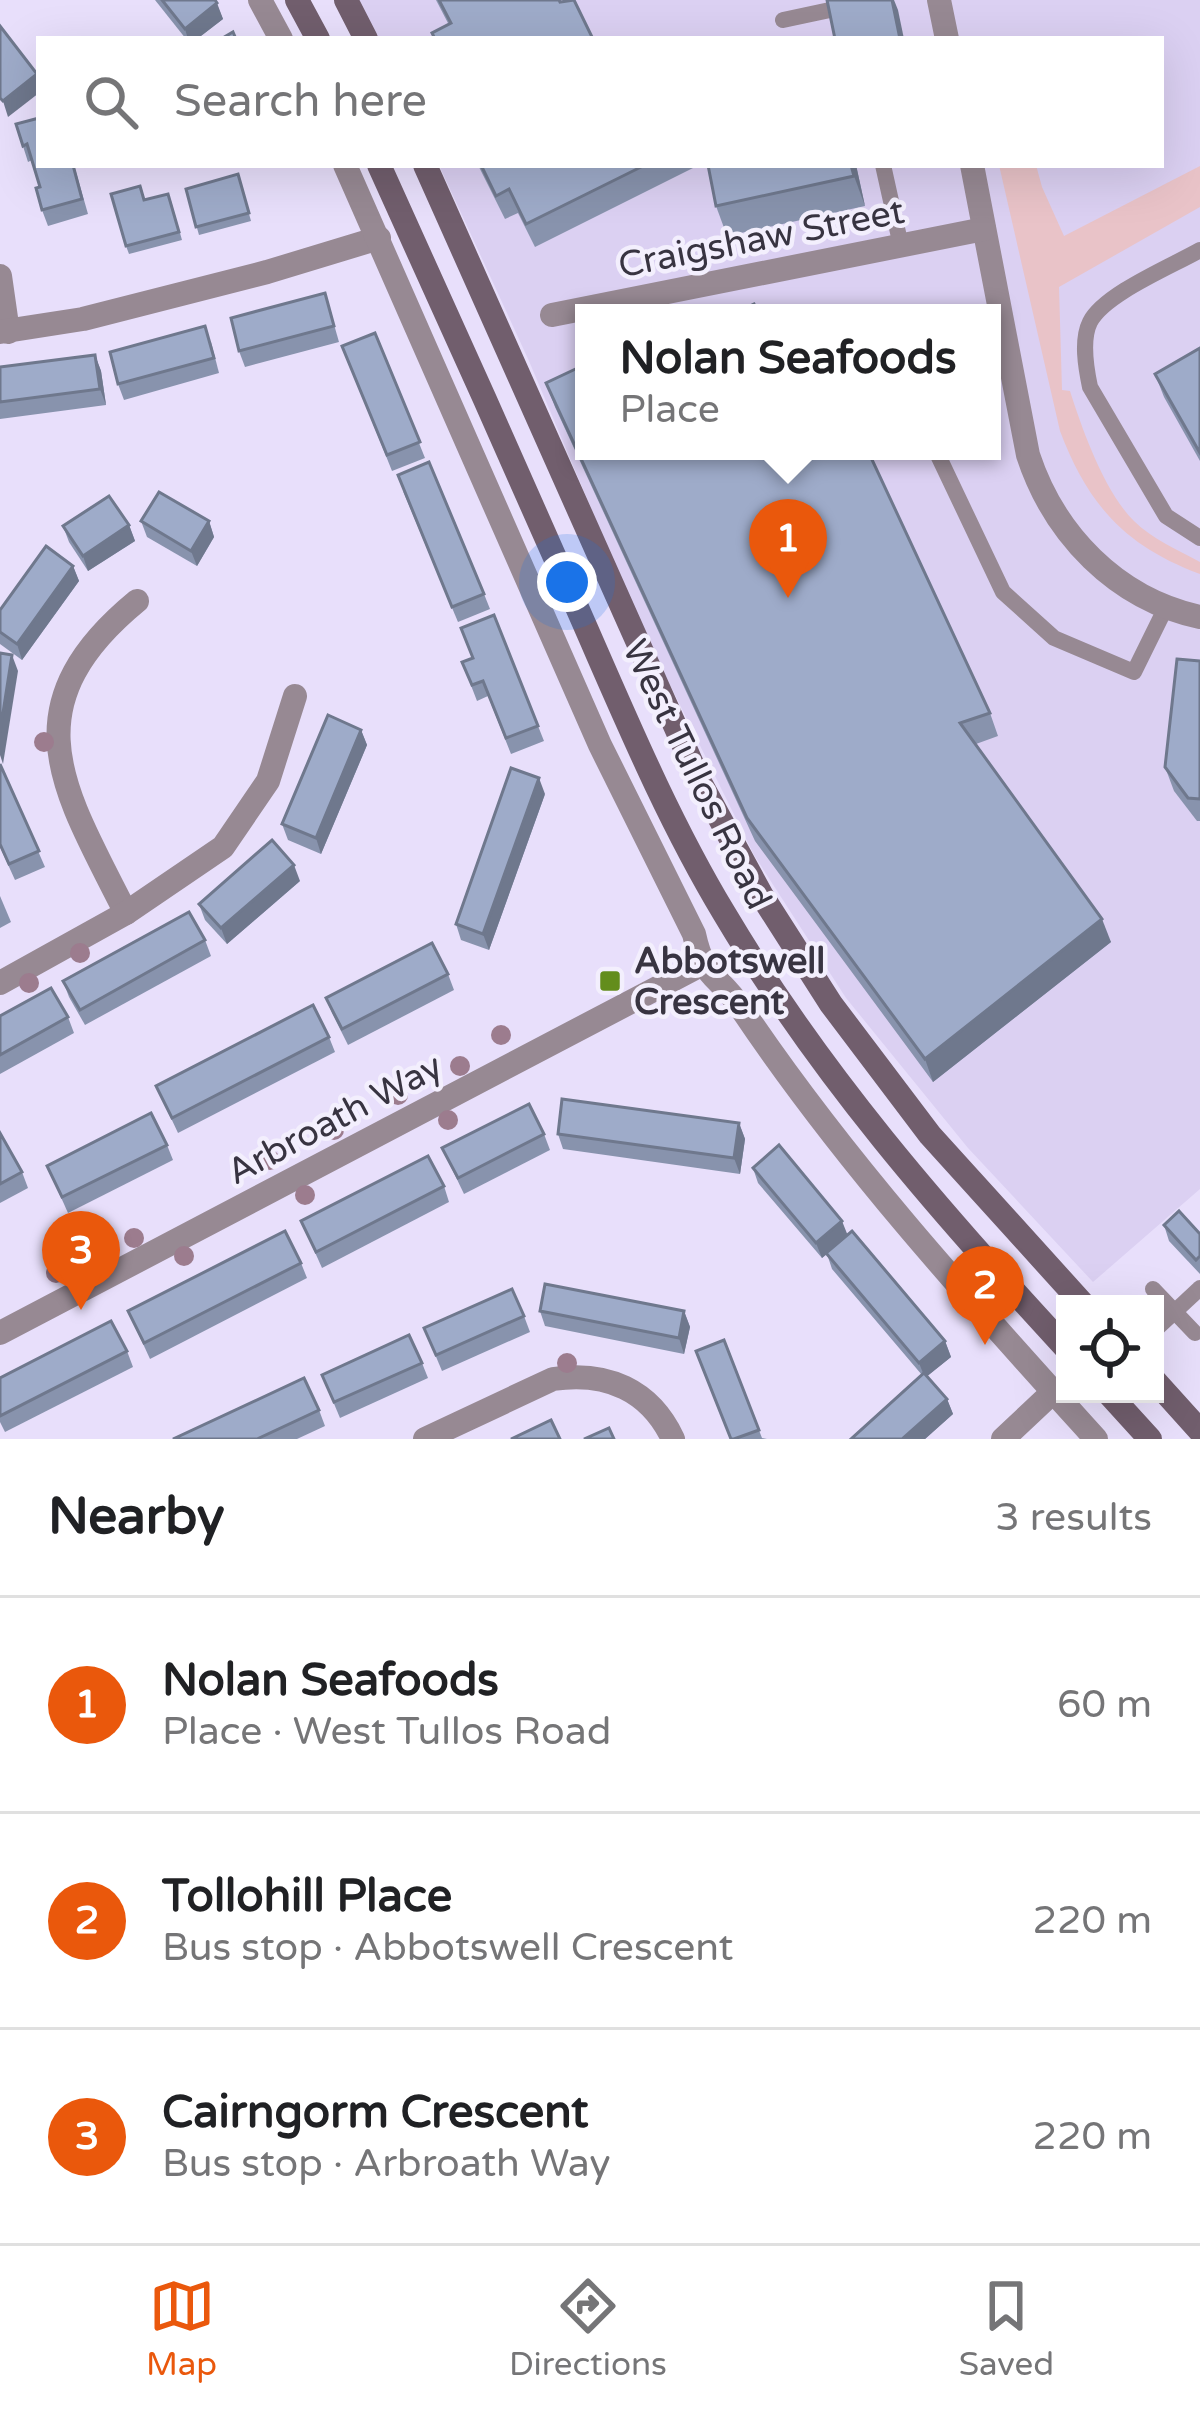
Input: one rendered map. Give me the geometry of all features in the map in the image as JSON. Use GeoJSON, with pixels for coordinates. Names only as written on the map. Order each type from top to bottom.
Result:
{"type":"FeatureCollection","features":[{"type":"Feature","properties":{"kind":"main road"},"geometry":{"type":"LineString","coordinates":[[297,0],[316,36]]}},
{"type":"Feature","properties":{"kind":"main road"},"geometry":{"type":"LineString","coordinates":[[346,0],[365,36]]}},
{"type":"Feature","properties":{"kind":"main road","name":"West Tullos Road"},"geometry":{"type":"LineString","coordinates":[[380,168],[659,794],[723,912],[792,1022],[871,1128],[1056,1337]]}},
{"type":"Feature","properties":{"kind":"main road","name":"West Tullos Road"},"geometry":{"type":"LineString","coordinates":[[426,168],[701,784],[762,896],[831,1004],[930,1136],[1075,1295]]}},
{"type":"Feature","properties":{"kind":"main road"},"geometry":{"type":"LineString","coordinates":[[1164,1391],[1200,1431]]}},
{"type":"Feature","properties":{"kind":"main road"},"geometry":{"type":"LineString","coordinates":[[1117,1403],[1150,1439]]}},
{"type":"Feature","properties":{"kind":"street"},"geometry":{"type":"LineString","coordinates":[[260,0],[279,36]]}},
{"type":"Feature","properties":{"kind":"street"},"geometry":{"type":"LineString","coordinates":[[939,0],[946,36]]}},
{"type":"Feature","properties":{"kind":"street"},"geometry":{"type":"LineString","coordinates":[[345,168],[605,757],[694,934],[701,965],[732,995],[874,1187],[1096,1439]]}},
{"type":"Feature","properties":{"kind":"street"},"geometry":{"type":"LineString","coordinates":[[973,168],[998,304]]}},
{"type":"Feature","properties":{"kind":"street","name":"Craigshaw Street"},"geometry":{"type":"LineString","coordinates":[[608,304],[984,230]]}},
{"type":"Feature","properties":{"kind":"street"},"geometry":{"type":"LineString","coordinates":[[0,276],[4,332],[83,319],[379,238]]}},
{"type":"Feature","properties":{"kind":"street","name":"Craigshaw Street"},"geometry":{"type":"LineString","coordinates":[[552,315],[575,310]]}},
{"type":"Feature","properties":{"kind":"street"},"geometry":{"type":"LineString","coordinates":[[1001,317],[1028,455],[1040,489],[1062,527],[1093,562],[1166,607],[1200,617]]}},
{"type":"Feature","properties":{"kind":"street"},"geometry":{"type":"LineString","coordinates":[[126,913],[68,797],[59,761],[59,724],[80,662],[106,627],[137,601]]}},
{"type":"Feature","properties":{"kind":"street"},"geometry":{"type":"LineString","coordinates":[[0,983],[126,913],[223,848],[268,781],[296,696]]}},
{"type":"Feature","properties":{"kind":"street","name":"Arbroath Way"},"geometry":{"type":"LineString","coordinates":[[1,1330],[701,965]]}},
{"type":"Feature","properties":{"kind":"street"},"geometry":{"type":"LineString","coordinates":[[424,1439],[553,1379],[575,1376],[621,1384],[641,1394],[673,1439]]}},
{"type":"Feature","properties":{"kind":"street"},"geometry":{"type":"LineString","coordinates":[[1003,1439],[1053,1392]]}},
{"type":"Feature","properties":{"kind":"lane"},"geometry":{"type":"LineString","coordinates":[[783,20],[877,0]]}},
{"type":"Feature","properties":{"kind":"lane"},"geometry":{"type":"LineString","coordinates":[[884,168],[901,246]]}},
{"type":"Feature","properties":{"kind":"lane"},"geometry":{"type":"LineString","coordinates":[[1200,250],[1104,304],[1089,323],[1085,366],[1090,387],[1166,516],[1200,538]]}},
{"type":"Feature","properties":{"kind":"lane"},"geometry":{"type":"LineString","coordinates":[[940,460],[1003,592],[1054,638],[1134,673],[1166,607]]}},
{"type":"Feature","properties":{"kind":"lane"},"geometry":{"type":"LineString","coordinates":[[1153,1288],[1195,1333]]}},
{"type":"Feature","properties":{"kind":"lane"},"geometry":{"type":"LineString","coordinates":[[1164,1321],[1200,1288]]}},
{"type":"Feature","properties":{"kind":"shaded area"},"geometry":{"type":"Polygon","coordinates":[[[354,0],[1200,0],[1200,1189],[1093,1282],[968,1148],[846,998],[754,855],[639,622],[529,361],[440,168],[1164,168],[1164,36],[375,36],[354,0]]]}},
{"type":"Feature","properties":{"kind":"shaded area"},"geometry":{"type":"Polygon","coordinates":[[[1200,166],[1200,207],[1059,287],[1062,390],[1070,391],[1104,478],[1134,521],[1200,562],[1200,574],[1150,550],[1112,520],[1083,481],[1060,431],[1000,168],[1037,168],[1064,236],[1200,166]]]}},
{"type":"Feature","properties":{"kind":"building"},"geometry":{"type":"Polygon","coordinates":[[[162,0],[215,0],[217,3],[185,29],[162,0]]]}},
{"type":"Feature","properties":{"kind":"building"},"geometry":{"type":"Polygon","coordinates":[[[439,0],[574,0],[592,36],[434,36],[451,23],[439,0]]]}},
{"type":"Feature","properties":{"kind":"building"},"geometry":{"type":"Polygon","coordinates":[[[827,0],[892,0],[899,36],[834,36],[827,0]]]}},
{"type":"Feature","properties":{"kind":"building"},"geometry":{"type":"Polygon","coordinates":[[[0,26],[36,75],[3,101],[0,26]]]}},
{"type":"Feature","properties":{"kind":"building"},"geometry":{"type":"Polygon","coordinates":[[[36,119],[36,168],[74,168],[82,199],[42,210],[27,144],[23,146],[16,124],[36,119]]]}},
{"type":"Feature","properties":{"kind":"building"},"geometry":{"type":"Polygon","coordinates":[[[482,168],[639,168],[526,224],[509,189],[496,196],[482,168]]]}},
{"type":"Feature","properties":{"kind":"building"},"geometry":{"type":"Polygon","coordinates":[[[709,168],[852,168],[854,176],[716,206],[709,168]]]}},
{"type":"Feature","properties":{"kind":"building"},"geometry":{"type":"Polygon","coordinates":[[[238,174],[249,213],[196,227],[186,189],[238,174]]]}},
{"type":"Feature","properties":{"kind":"building"},"geometry":{"type":"Polygon","coordinates":[[[140,186],[144,200],[168,194],[179,232],[126,246],[111,194],[140,186]]]}},
{"type":"Feature","properties":{"kind":"building"},"geometry":{"type":"Polygon","coordinates":[[[325,293],[334,326],[239,351],[231,318],[325,293]]]}},
{"type":"Feature","properties":{"kind":"building"},"geometry":{"type":"Polygon","coordinates":[[[205,326],[214,358],[118,384],[110,352],[205,326]]]}},
{"type":"Feature","properties":{"kind":"building"},"geometry":{"type":"Polygon","coordinates":[[[375,333],[420,442],[387,455],[342,346],[375,333]]]}},
{"type":"Feature","properties":{"kind":"building"},"geometry":{"type":"Polygon","coordinates":[[[1200,348],[1200,453],[1155,374],[1200,348]]]}},
{"type":"Feature","properties":{"kind":"building"},"geometry":{"type":"Polygon","coordinates":[[[95,355],[100,389],[0,402],[0,367],[95,355]]]}},
{"type":"Feature","properties":{"kind":"building"},"geometry":{"type":"Polygon","coordinates":[[[575,369],[575,446],[546,383],[575,369]]]}},
{"type":"Feature","properties":{"kind":"building"},"geometry":{"type":"Polygon","coordinates":[[[582,460],[872,460],[990,713],[960,723],[1102,919],[925,1059],[747,818],[582,460]]]}},
{"type":"Feature","properties":{"kind":"building"},"geometry":{"type":"Polygon","coordinates":[[[429,462],[484,594],[452,607],[398,475],[429,462]]]}},
{"type":"Feature","properties":{"kind":"building"},"geometry":{"type":"Polygon","coordinates":[[[159,492],[209,521],[191,551],[141,521],[159,492]]]}},
{"type":"Feature","properties":{"kind":"building"},"geometry":{"type":"Polygon","coordinates":[[[109,496],[129,525],[83,556],[63,526],[109,496]]]}},
{"type":"Feature","properties":{"kind":"building"},"geometry":{"type":"Polygon","coordinates":[[[46,546],[73,566],[17,644],[0,632],[0,610],[46,546]]]}},
{"type":"Feature","properties":{"kind":"building"},"geometry":{"type":"Polygon","coordinates":[[[494,615],[538,726],[506,738],[483,681],[472,685],[462,662],[473,658],[461,628],[494,615]]]}},
{"type":"Feature","properties":{"kind":"building"},"geometry":{"type":"Polygon","coordinates":[[[0,653],[12,655],[0,732],[0,653]]]}},
{"type":"Feature","properties":{"kind":"building"},"geometry":{"type":"Polygon","coordinates":[[[1177,659],[1200,661],[1200,799],[1188,798],[1165,767],[1177,659]]]}},
{"type":"Feature","properties":{"kind":"building"},"geometry":{"type":"Polygon","coordinates":[[[328,715],[361,730],[316,838],[282,824],[328,715]]]}},
{"type":"Feature","properties":{"kind":"building"},"geometry":{"type":"Polygon","coordinates":[[[0,764],[39,851],[9,864],[0,844],[0,764]]]}},
{"type":"Feature","properties":{"kind":"building"},"geometry":{"type":"Polygon","coordinates":[[[511,768],[539,778],[483,934],[456,924],[511,768]]]}},
{"type":"Feature","properties":{"kind":"building"},"geometry":{"type":"Polygon","coordinates":[[[272,840],[294,865],[221,928],[199,904],[272,840]]]}},
{"type":"Feature","properties":{"kind":"building"},"geometry":{"type":"Polygon","coordinates":[[[189,912],[205,940],[80,1010],[63,981],[189,912]]]}},
{"type":"Feature","properties":{"kind":"building"},"geometry":{"type":"Polygon","coordinates":[[[432,943],[448,974],[342,1029],[326,998],[432,943]]]}},
{"type":"Feature","properties":{"kind":"building"},"geometry":{"type":"Polygon","coordinates":[[[51,988],[68,1017],[0,1055],[0,1016],[51,988]]]}},
{"type":"Feature","properties":{"kind":"building"},"geometry":{"type":"Polygon","coordinates":[[[313,1005],[329,1037],[172,1118],[156,1086],[313,1005]]]}},
{"type":"Feature","properties":{"kind":"building"},"geometry":{"type":"Polygon","coordinates":[[[562,1099],[739,1123],[734,1158],[558,1134],[562,1099]]]}},
{"type":"Feature","properties":{"kind":"building"},"geometry":{"type":"Polygon","coordinates":[[[529,1104],[544,1134],[458,1178],[442,1148],[529,1104]]]}},
{"type":"Feature","properties":{"kind":"building"},"geometry":{"type":"Polygon","coordinates":[[[151,1113],[167,1145],[62,1197],[47,1166],[151,1113]]]}},
{"type":"Feature","properties":{"kind":"building"},"geometry":{"type":"Polygon","coordinates":[[[0,1133],[22,1172],[0,1184],[0,1133]]]}},
{"type":"Feature","properties":{"kind":"building"},"geometry":{"type":"Polygon","coordinates":[[[779,1145],[842,1221],[816,1243],[753,1168],[779,1145]]]}},
{"type":"Feature","properties":{"kind":"building"},"geometry":{"type":"Polygon","coordinates":[[[428,1156],[444,1186],[316,1252],[301,1221],[428,1156]]]}},
{"type":"Feature","properties":{"kind":"building"},"geometry":{"type":"Polygon","coordinates":[[[1179,1211],[1200,1234],[1196,1260],[1164,1225],[1179,1211]]]}},
{"type":"Feature","properties":{"kind":"building"},"geometry":{"type":"Polygon","coordinates":[[[285,1231],[301,1263],[144,1343],[128,1311],[285,1231]]]}},
{"type":"Feature","properties":{"kind":"building"},"geometry":{"type":"Polygon","coordinates":[[[852,1231],[945,1341],[919,1363],[826,1253],[852,1231]]]}},
{"type":"Feature","properties":{"kind":"building"},"geometry":{"type":"Polygon","coordinates":[[[545,1284],[684,1311],[679,1338],[540,1311],[545,1284]]]}},
{"type":"Feature","properties":{"kind":"building"},"geometry":{"type":"Polygon","coordinates":[[[512,1289],[524,1316],[436,1355],[424,1328],[512,1289]]]}},
{"type":"Feature","properties":{"kind":"building"},"geometry":{"type":"Polygon","coordinates":[[[111,1321],[127,1351],[0,1416],[0,1378],[111,1321]]]}},
{"type":"Feature","properties":{"kind":"building"},"geometry":{"type":"Polygon","coordinates":[[[409,1335],[422,1363],[334,1402],[322,1375],[409,1335]]]}},
{"type":"Feature","properties":{"kind":"building"},"geometry":{"type":"Polygon","coordinates":[[[724,1340],[759,1430],[734,1439],[696,1351],[724,1340]]]}},
{"type":"Feature","properties":{"kind":"building"},"geometry":{"type":"Polygon","coordinates":[[[924,1373],[947,1399],[902,1439],[851,1439],[924,1373]]]}},
{"type":"Feature","properties":{"kind":"building"},"geometry":{"type":"Polygon","coordinates":[[[304,1378],[319,1410],[257,1439],[173,1439],[304,1378]]]}},
{"type":"Feature","properties":{"kind":"building"},"geometry":{"type":"Polygon","coordinates":[[[551,1420],[560,1439],[511,1439],[551,1420]]]}},
{"type":"Feature","properties":{"kind":"building"},"geometry":{"type":"Polygon","coordinates":[[[609,1428],[614,1439],[584,1439],[609,1428]]]}},
{"type":"Feature","properties":{"kind":"place","name":"Nolan Seafoods"},"geometry":{"type":"Point","coordinates":[788,598]}},
{"type":"Feature","properties":{"kind":"place","name":"Abbotswell Crescent"},"geometry":{"type":"Point","coordinates":[610,981]}},
{"type":"Feature","properties":{"kind":"place","name":"Cairngorm Crescent"},"geometry":{"type":"Point","coordinates":[81,1310]}},
{"type":"Feature","properties":{"kind":"place","name":"Tollohill Place"},"geometry":{"type":"Point","coordinates":[985,1345]}}]}
